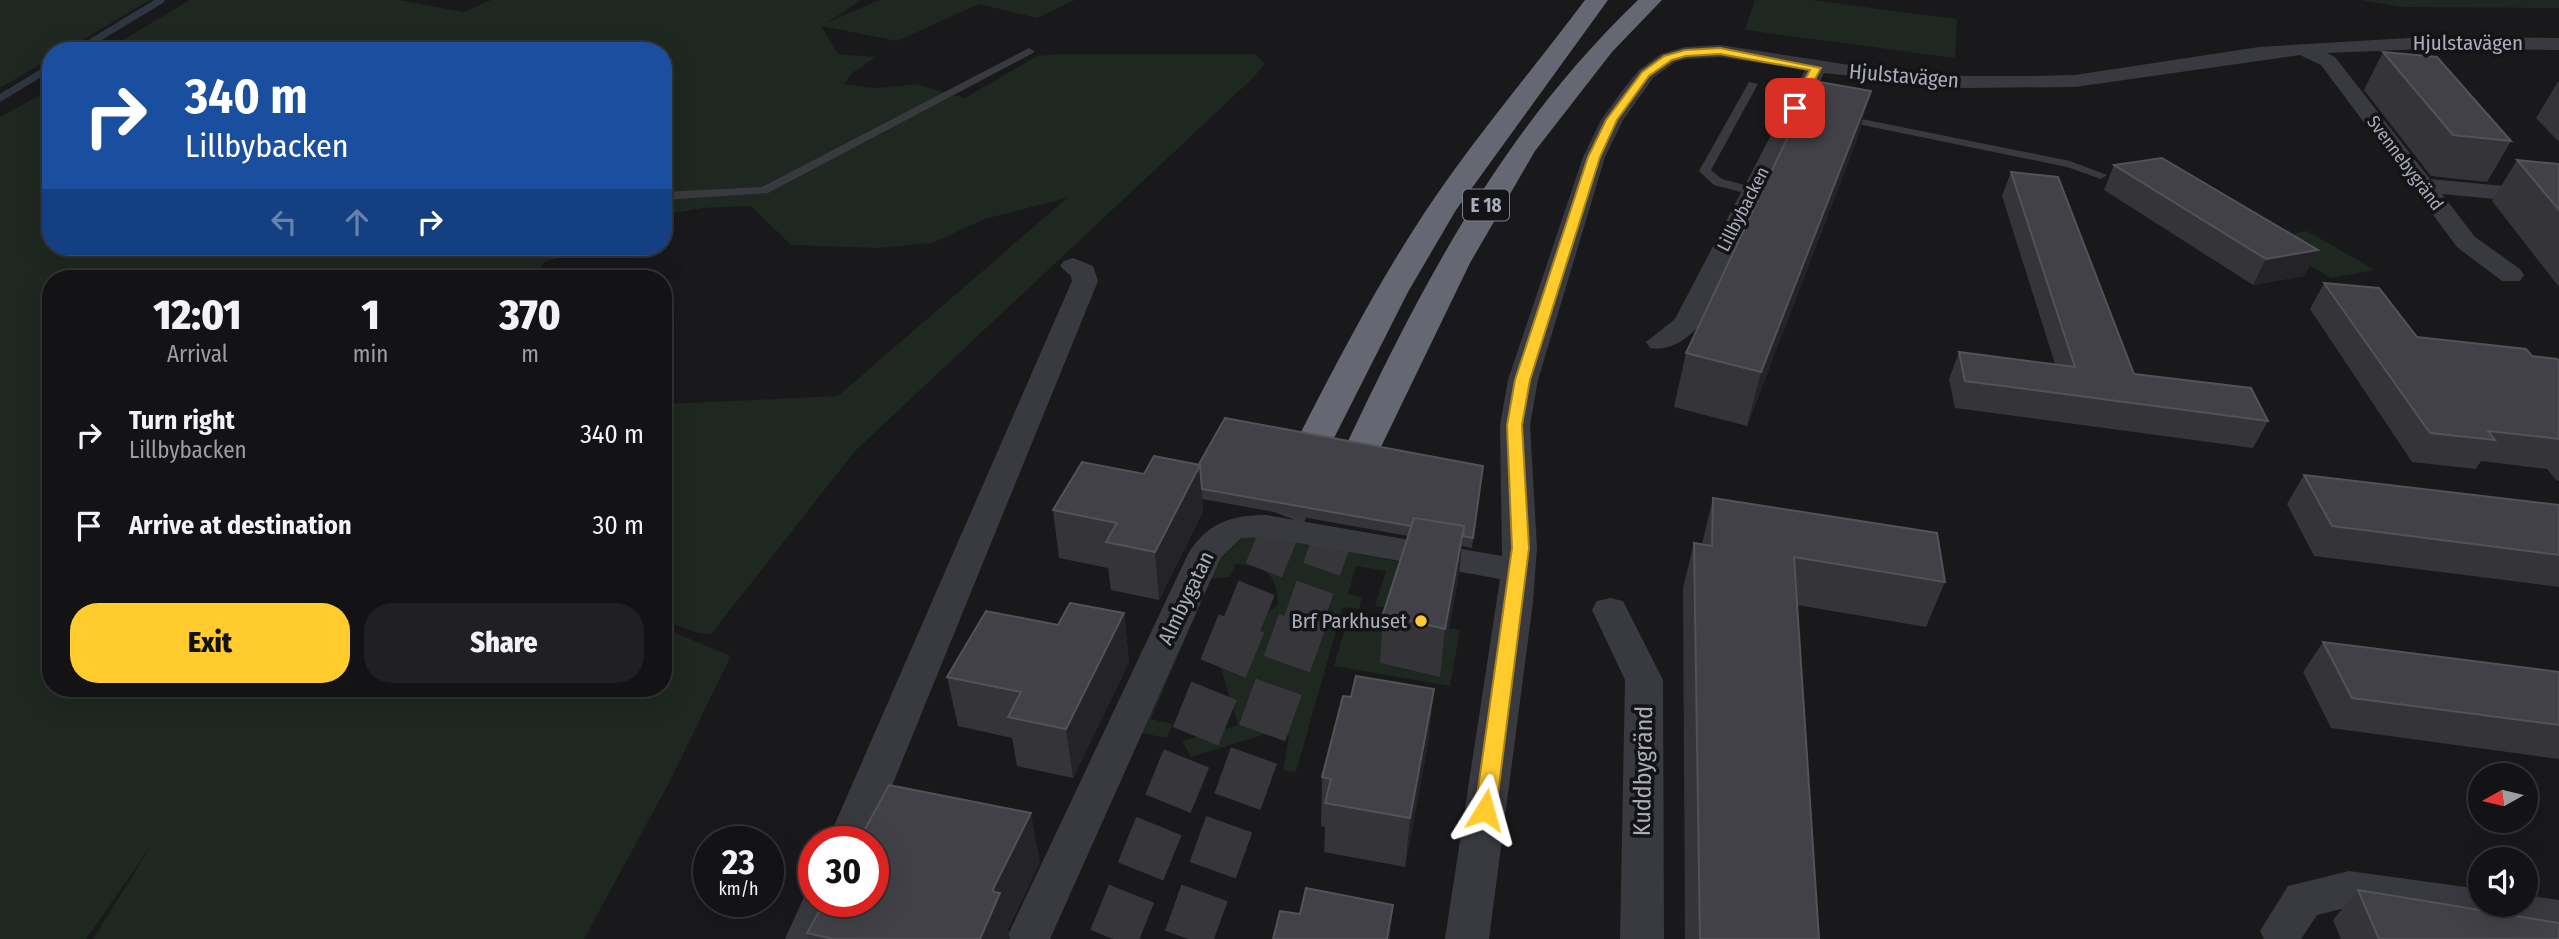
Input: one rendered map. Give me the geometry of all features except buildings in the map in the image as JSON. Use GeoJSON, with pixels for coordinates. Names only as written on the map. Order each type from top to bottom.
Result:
{"type":"FeatureCollection","features":[{"type":"Feature","properties":{"kind":"highway"},"geometry":{"type":"LineString","coordinates":[[1551,64],[1597,0]]}},
{"type":"Feature","properties":{"kind":"highway","name":"E 18"},"geometry":{"type":"LineString","coordinates":[[1319,434],[1381,312],[1441,211],[1496,132],[1551,64],[1616,0]]}},
{"type":"Feature","properties":{"kind":"highway","name":"E 18"},"geometry":{"type":"LineString","coordinates":[[1367,441],[1423,318],[1478,217],[1529,138],[1584,69],[1651,0]]}},
{"type":"Feature","properties":{"kind":"street","name":"Hjulstavägen"},"geometry":{"type":"LineString","coordinates":[[1467,939],[1518,570],[1520,548],[1514,425],[1523,380],[1594,157],[1612,120],[1646,74],[1668,58],[1685,53],[1720,51],[1816,68],[1964,82],[2042,82],[2075,80],[2303,49],[2425,43],[2559,44]]}},
{"type":"Feature","properties":{"kind":"street","name":"Svennebygränd"},"geometry":{"type":"LineString","coordinates":[[2303,49],[2328,61],[2466,242],[2511,275]]}},
{"type":"Feature","properties":{"kind":"street","name":"Lillbybacken"},"geometry":{"type":"LineString","coordinates":[[1660,342],[1686,324],[1752,191],[1800,110],[1816,68]]}},
{"type":"Feature","properties":{"kind":"street"},"geometry":{"type":"LineString","coordinates":[[2422,185],[2559,198]]}},
{"type":"Feature","properties":{"kind":"street"},"geometry":{"type":"LineString","coordinates":[[855,826],[1085,281],[1084,272],[1073,267]]}},
{"type":"Feature","properties":{"kind":"street","name":"Almbygatan"},"geometry":{"type":"LineString","coordinates":[[1028,939],[1205,554],[1217,536],[1240,527],[1266,526],[1518,570]]}},
{"type":"Feature","properties":{"kind":"street","name":"Kuddbygränd"},"geometry":{"type":"LineString","coordinates":[[1610,610],[1644,680],[1642,939]]}},
{"type":"Feature","properties":{"kind":"street"},"geometry":{"type":"LineString","coordinates":[[2282,931],[2302,899],[2349,889],[2559,919]]}},
{"type":"Feature","properties":{"kind":"street"},"geometry":{"type":"LineString","coordinates":[[807,939],[816,917]]}},
{"type":"Feature","properties":{"kind":"lane"},"geometry":{"type":"LineString","coordinates":[[672,195],[764,190],[1030,51]]}},
{"type":"Feature","properties":{"kind":"lane"},"geometry":{"type":"LineString","coordinates":[[1752,191],[1718,182],[1705,172],[1753,84]]}},
{"type":"Feature","properties":{"kind":"lane"},"geometry":{"type":"LineString","coordinates":[[1829,116],[2070,164],[2101,175]]}},
{"type":"Feature","properties":{"kind":"shaded area"},"geometry":{"type":"Polygon","coordinates":[[[0,0],[150,0],[79,42],[42,42],[42,63],[0,88],[0,0]]]}},
{"type":"Feature","properties":{"kind":"shaded area"},"geometry":{"type":"Polygon","coordinates":[[[190,0],[399,0],[463,12],[491,0],[861,0],[827,23],[879,0],[1075,0],[1037,18],[979,4],[897,41],[821,26],[838,54],[876,57],[852,73],[844,84],[876,88],[916,84],[965,98],[1037,56],[1255,54],[1265,64],[855,451],[711,634],[704,634],[672,622],[672,404],[838,396],[1067,198],[985,219],[932,243],[877,248],[791,245],[751,206],[703,208],[672,213],[672,42],[119,42],[190,0]]]}},
{"type":"Feature","properties":{"kind":"shaded area"},"geometry":{"type":"Polygon","coordinates":[[[1755,0],[1811,0],[1957,19],[1955,58],[1745,30],[1755,0]]]}},
{"type":"Feature","properties":{"kind":"shaded area"},"geometry":{"type":"Polygon","coordinates":[[[2360,0],[2559,0],[2559,8],[2403,7],[2360,0]]]}},
{"type":"Feature","properties":{"kind":"shaded area"},"geometry":{"type":"Polygon","coordinates":[[[42,94],[42,256],[566,256],[545,262],[538,270],[42,270],[42,697],[672,697],[672,632],[731,656],[670,781],[584,939],[93,939],[151,846],[86,939],[0,939],[0,117],[42,94]]]}},
{"type":"Feature","properties":{"kind":"shaded area"},"geometry":{"type":"Polygon","coordinates":[[[2307,231],[2375,270],[2331,278],[2265,239],[2307,231]]]}},
{"type":"Feature","properties":{"kind":"shaded area"},"geometry":{"type":"Polygon","coordinates":[[[1263,534],[1410,564],[1395,609],[1375,606],[1386,571],[1356,566],[1348,594],[1362,597],[1359,609],[1343,607],[1296,772],[1283,771],[1289,736],[1276,731],[1191,757],[1182,741],[1238,725],[1215,648],[1278,605],[1272,578],[1256,568],[1236,564],[1230,577],[1211,579],[1151,719],[1173,724],[1167,738],[1130,731],[1224,541],[1263,534]]]}},
{"type":"Feature","properties":{"kind":"shaded area"},"geometry":{"type":"Polygon","coordinates":[[[1349,615],[1391,624],[1380,663],[1439,677],[1448,628],[1460,630],[1450,686],[1334,666],[1349,615]]]}},
{"type":"Feature","properties":{"kind":"waterway"},"geometry":{"type":"LineString","coordinates":[[92,42],[161,0]]}},
{"type":"Feature","properties":{"kind":"waterway"},"geometry":{"type":"LineString","coordinates":[[0,98],[42,72]]}},
{"type":"Feature","properties":{"kind":"tunnel"},"geometry":{"type":"LineString","coordinates":[[1242,624],[1306,466]]}},
{"type":"Feature","properties":{"kind":"tunnel"},"geometry":{"type":"LineString","coordinates":[[1302,624],[1356,473]]}},
{"type":"Feature","properties":{"kind":"tunnel"},"geometry":{"type":"LineString","coordinates":[[1113,939],[1242,622]]}},
{"type":"Feature","properties":{"kind":"tunnel"},"geometry":{"type":"LineString","coordinates":[[1188,939],[1302,622]]}},
{"type":"Feature","properties":{"kind":"place","name":"Brf Parkhuset"},"geometry":{"type":"Point","coordinates":[1421,621]}},
{"type":"Feature","properties":{"kind":"route"},"geometry":{"type":"LineString","coordinates":[[1485,810],[1515,602],[1520,548],[1514,425],[1523,380],[1594,157],[1612,120],[1646,74],[1668,58],[1685,53],[1720,51],[1816,68],[1795,108]]}}]}
